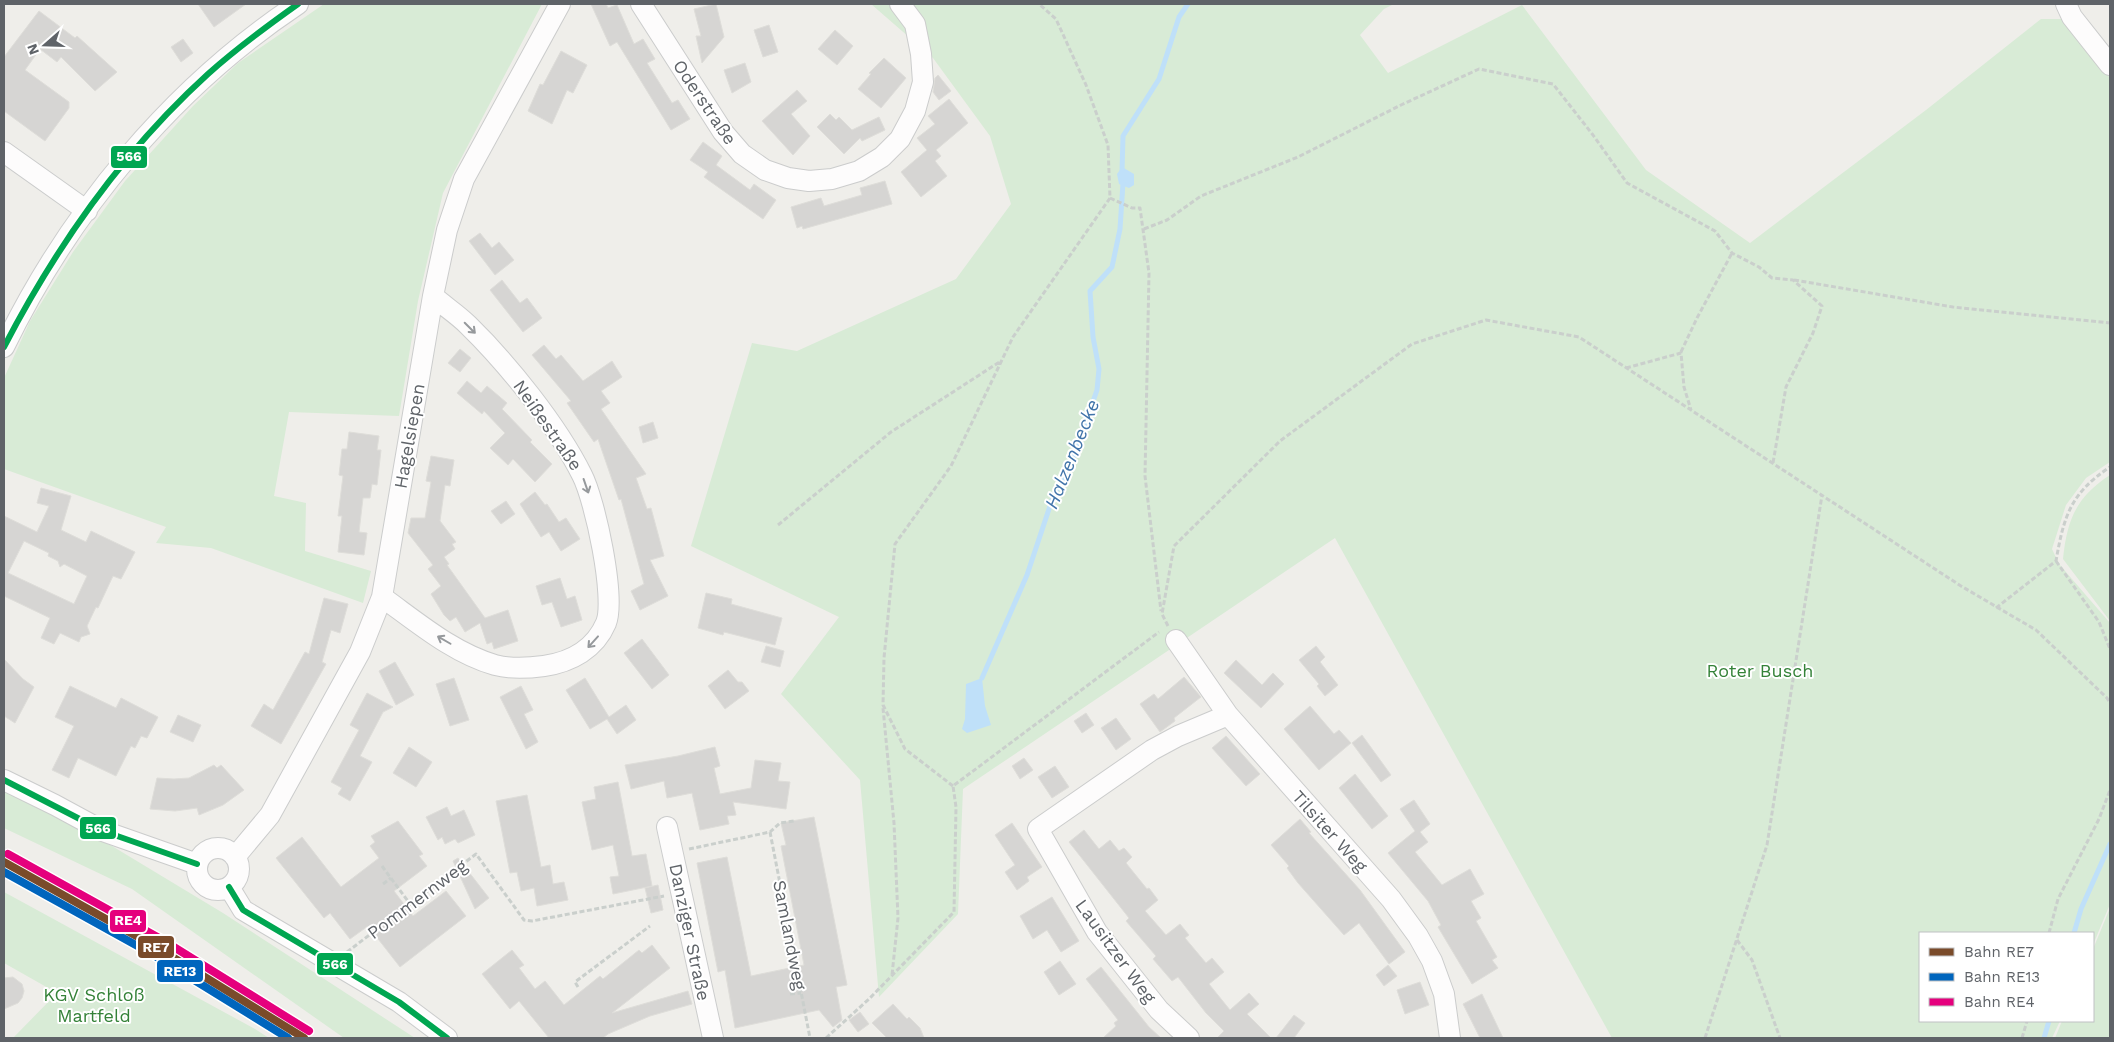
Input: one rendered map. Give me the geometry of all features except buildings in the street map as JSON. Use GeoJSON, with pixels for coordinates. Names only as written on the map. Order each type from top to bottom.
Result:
{"type":"FeatureCollection","features":[{"type":"Feature","properties":{"kind":"street"},"geometry":{"type":"LineString","coordinates":[[4,347],[40,280],[86,210],[124,161],[181,101],[227,59],[298,4]]}},
{"type":"Feature","properties":{"kind":"street","name":"Hagelsiepen"},"geometry":{"type":"LineString","coordinates":[[235,857],[270,816],[360,652],[382,597],[433,296],[448,230],[464,179],[560,4]]}},
{"type":"Feature","properties":{"kind":"street","name":"Oderstraße"},"geometry":{"type":"LineString","coordinates":[[641,4],[722,132],[742,154],[765,170],[788,178],[809,181],[832,179],[859,171],[882,157],[900,139],[908,125],[915,111],[923,82],[921,54],[915,24],[900,4]]}},
{"type":"Feature","properties":{"kind":"street"},"geometry":{"type":"LineString","coordinates":[[2066,4],[2072,17],[2110,65]]}},
{"type":"Feature","properties":{"kind":"street"},"geometry":{"type":"LineString","coordinates":[[4,152],[86,210]]}},
{"type":"Feature","properties":{"kind":"street","name":"Neißestraße"},"geometry":{"type":"LineString","coordinates":[[382,597],[437,636],[477,659],[498,666],[531,668],[559,664],[581,654],[597,639],[607,622],[607,580],[602,543],[583,476],[554,429],[507,367],[467,324],[433,296]]}},
{"type":"Feature","properties":{"kind":"street","name":"Tilsiter Weg"},"geometry":{"type":"LineString","coordinates":[[1172,633],[1228,715],[1391,899],[1418,936],[1432,961],[1444,994],[1450,1038]]}},
{"type":"Feature","properties":{"kind":"street","name":"Lausitzer Weg"},"geometry":{"type":"LineString","coordinates":[[1189,1038],[1159,1010],[1098,932],[1038,829],[1152,750],[1178,736],[1228,715]]}},
{"type":"Feature","properties":{"kind":"street"},"geometry":{"type":"LineString","coordinates":[[4,780],[103,831],[197,864]]}},
{"type":"Feature","properties":{"kind":"street","name":"Danziger Straße"},"geometry":{"type":"LineString","coordinates":[[667,826],[713,1038]]}},
{"type":"Feature","properties":{"kind":"street"},"geometry":{"type":"LineString","coordinates":[[214,848],[222,848],[229,851],[235,857],[238,873],[235,881],[229,887],[219,890],[210,888],[202,883],[197,874],[197,864],[200,856],[214,848]]}},
{"type":"Feature","properties":{"kind":"street"},"geometry":{"type":"LineString","coordinates":[[229,887],[243,910],[399,1002],[447,1038]]}},
{"type":"Feature","properties":{"kind":"path"},"geometry":{"type":"LineString","coordinates":[[892,976],[898,918],[894,823],[883,705],[884,658],[895,544],[951,466],[1013,338],[1110,198],[1108,146],[1086,85],[1056,19],[1039,4]]}},
{"type":"Feature","properties":{"kind":"path"},"geometry":{"type":"LineString","coordinates":[[1144,229],[1167,220],[1201,196],[1298,157],[1401,105],[1479,69],[1553,84],[1593,135],[1627,184],[1715,231],[1732,253],[1759,267],[1772,278],[1953,307],[2110,323]]}},
{"type":"Feature","properties":{"kind":"path"},"geometry":{"type":"LineString","coordinates":[[953,786],[1172,633],[1162,614],[1145,476],[1149,274],[1144,229],[1140,208],[1132,208],[1110,198]]}},
{"type":"Feature","properties":{"kind":"path"},"geometry":{"type":"LineString","coordinates":[[1691,410],[1684,387],[1681,352],[1732,253]]}},
{"type":"Feature","properties":{"kind":"path"},"geometry":{"type":"LineString","coordinates":[[1773,464],[1786,387],[1813,333],[1822,306],[1793,280]]}},
{"type":"Feature","properties":{"kind":"path"},"geometry":{"type":"LineString","coordinates":[[1162,614],[1174,546],[1280,441],[1412,344],[1486,320],[1579,337],[1996,608],[2036,630],[2058,654],[2107,698],[2110,703]]}},
{"type":"Feature","properties":{"kind":"path"},"geometry":{"type":"LineString","coordinates":[[1626,368],[1681,352]]}},
{"type":"Feature","properties":{"kind":"path"},"geometry":{"type":"LineString","coordinates":[[778,525],[891,432],[1002,361]]}},
{"type":"Feature","properties":{"kind":"path"},"geometry":{"type":"LineString","coordinates":[[1996,608],[2056,561],[2061,531],[2073,501],[2091,480],[2110,467]]}},
{"type":"Feature","properties":{"kind":"path"},"geometry":{"type":"LineString","coordinates":[[1705,1038],[1767,845],[1822,496]]}},
{"type":"Feature","properties":{"kind":"path"},"geometry":{"type":"LineString","coordinates":[[2056,561],[2099,622],[2110,649]]}},
{"type":"Feature","properties":{"kind":"path"},"geometry":{"type":"LineString","coordinates":[[826,1038],[892,976],[954,912],[956,807],[953,786],[905,749],[883,705]]}},
{"type":"Feature","properties":{"kind":"path"},"geometry":{"type":"LineString","coordinates":[[2050,932],[2058,899],[2099,819],[2110,790]]}},
{"type":"Feature","properties":{"kind":"path"},"geometry":{"type":"LineString","coordinates":[[674,853],[770,832],[780,823],[794,821]]}},
{"type":"Feature","properties":{"kind":"path","name":"Samlandweg"},"geometry":{"type":"LineString","coordinates":[[770,832],[810,1038]]}},
{"type":"Feature","properties":{"kind":"path","name":"Pommernweg"},"geometry":{"type":"LineString","coordinates":[[335,965],[346,953],[476,854],[524,920],[532,921],[682,892]]}},
{"type":"Feature","properties":{"kind":"path"},"geometry":{"type":"LineString","coordinates":[[382,866],[410,904]]}},
{"type":"Feature","properties":{"kind":"path"},"geometry":{"type":"LineString","coordinates":[[383,884],[391,878]]}},
{"type":"Feature","properties":{"kind":"path"},"geometry":{"type":"LineString","coordinates":[[578,987],[575,982],[650,926]]}},
{"type":"Feature","properties":{"kind":"path"},"geometry":{"type":"LineString","coordinates":[[1737,940],[1752,960],[1780,1038]]}},
{"type":"Feature","properties":{"kind":"path"},"geometry":{"type":"LineString","coordinates":[[790,994],[801,993]]}},
{"type":"Feature","properties":{"kind":"path"},"geometry":{"type":"LineString","coordinates":[[2022,1038],[2027,1022]]}},
{"type":"Feature","properties":{"kind":"green space"},"geometry":{"type":"Polygon","coordinates":[[[324,4],[542,4],[443,193],[418,301],[399,416],[289,412],[274,496],[306,503],[305,551],[371,571],[363,603],[211,548],[156,543],[166,527],[4,469],[4,378],[30,321],[73,252],[125,181],[193,106],[238,63],[324,4]]]}},
{"type":"Feature","properties":{"kind":"green space","name":"Roter Busch"},"geometry":{"type":"Polygon","coordinates":[[[871,4],[1394,4],[1384,9],[1360,35],[1388,73],[1522,5],[1646,170],[1750,243],[1926,110],[2041,19],[2063,19],[2110,78],[2110,462],[2086,478],[2066,505],[2052,549],[2059,564],[2110,623],[2110,904],[2094,943],[2094,932],[1919,932],[1919,1022],[2060,1022],[2052,1038],[1612,1038],[1335,538],[963,789],[958,914],[879,997],[860,780],[781,694],[839,617],[691,546],[752,343],[797,351],[956,279],[1011,204],[990,136],[933,58],[871,4]]]}},
{"type":"Feature","properties":{"kind":"green space"},"geometry":{"type":"Polygon","coordinates":[[[2110,475],[2110,621],[2063,559],[2067,533],[2075,511],[2089,492],[2110,475]]]}},
{"type":"Feature","properties":{"kind":"green space"},"geometry":{"type":"Polygon","coordinates":[[[4,788],[112,846],[223,913],[415,1038],[344,1038],[132,889],[4,828],[4,788]]]}},
{"type":"Feature","properties":{"kind":"green space","name":"KGV Schloß Martfeld"},"geometry":{"type":"Polygon","coordinates":[[[4,892],[269,1038],[13,1038],[57,993],[4,963],[4,892]]]}},
{"type":"Feature","properties":{"kind":"green space"},"geometry":{"type":"Polygon","coordinates":[[[2110,908],[2110,1038],[2055,1038],[2062,1022],[2094,1022],[2094,947],[2110,908]]]}},
{"type":"Feature","properties":{"kind":"water"},"geometry":{"type":"Polygon","coordinates":[[[1122,167],[1134,174],[1134,185],[1129,188],[1119,184],[1117,174],[1122,167]]]}},
{"type":"Feature","properties":{"kind":"water"},"geometry":{"type":"Polygon","coordinates":[[[982,678],[985,706],[991,725],[967,733],[962,729],[965,719],[966,684],[982,678]]]}},
{"type":"Feature","properties":{"kind":"waterway","name":"Halzenbecke"},"geometry":{"type":"LineString","coordinates":[[1122,172],[1123,136],[1159,79],[1179,17],[1188,4]]}},
{"type":"Feature","properties":{"kind":"waterway","name":"Halzenbecke"},"geometry":{"type":"LineString","coordinates":[[982,678],[1027,575],[1054,494],[1069,470],[1097,390],[1099,369],[1093,337],[1090,291],[1112,267],[1120,229],[1123,183]]}},
{"type":"Feature","properties":{"kind":"waterway"},"geometry":{"type":"LineString","coordinates":[[2074,932],[2081,909],[2110,844]]}},
{"type":"Feature","properties":{"kind":"waterway"},"geometry":{"type":"LineString","coordinates":[[2044,1038],[2049,1022]]}},
{"type":"Feature","properties":{"kind":"rail line","name":"RE4"},"geometry":{"type":"LineString","coordinates":[[8,854],[161,939],[309,1031]]}},
{"type":"Feature","properties":{"kind":"rail line","name":"RE7"},"geometry":{"type":"LineString","coordinates":[[4,862],[156,947],[304,1038]]}},
{"type":"Feature","properties":{"kind":"rail line","name":"RE13"},"geometry":{"type":"LineString","coordinates":[[4,872],[152,954],[288,1038]]}},
{"type":"Feature","properties":{"kind":"transit line","name":"566"},"geometry":{"type":"LineString","coordinates":[[4,347],[24,309],[69,236],[147,135],[208,74],[298,4]]}},
{"type":"Feature","properties":{"kind":"transit line","name":"566"},"geometry":{"type":"LineString","coordinates":[[4,780],[103,831],[197,864]]}},
{"type":"Feature","properties":{"kind":"transit line","name":"566"},"geometry":{"type":"LineString","coordinates":[[229,887],[243,910],[399,1002],[447,1038]]}}]}
